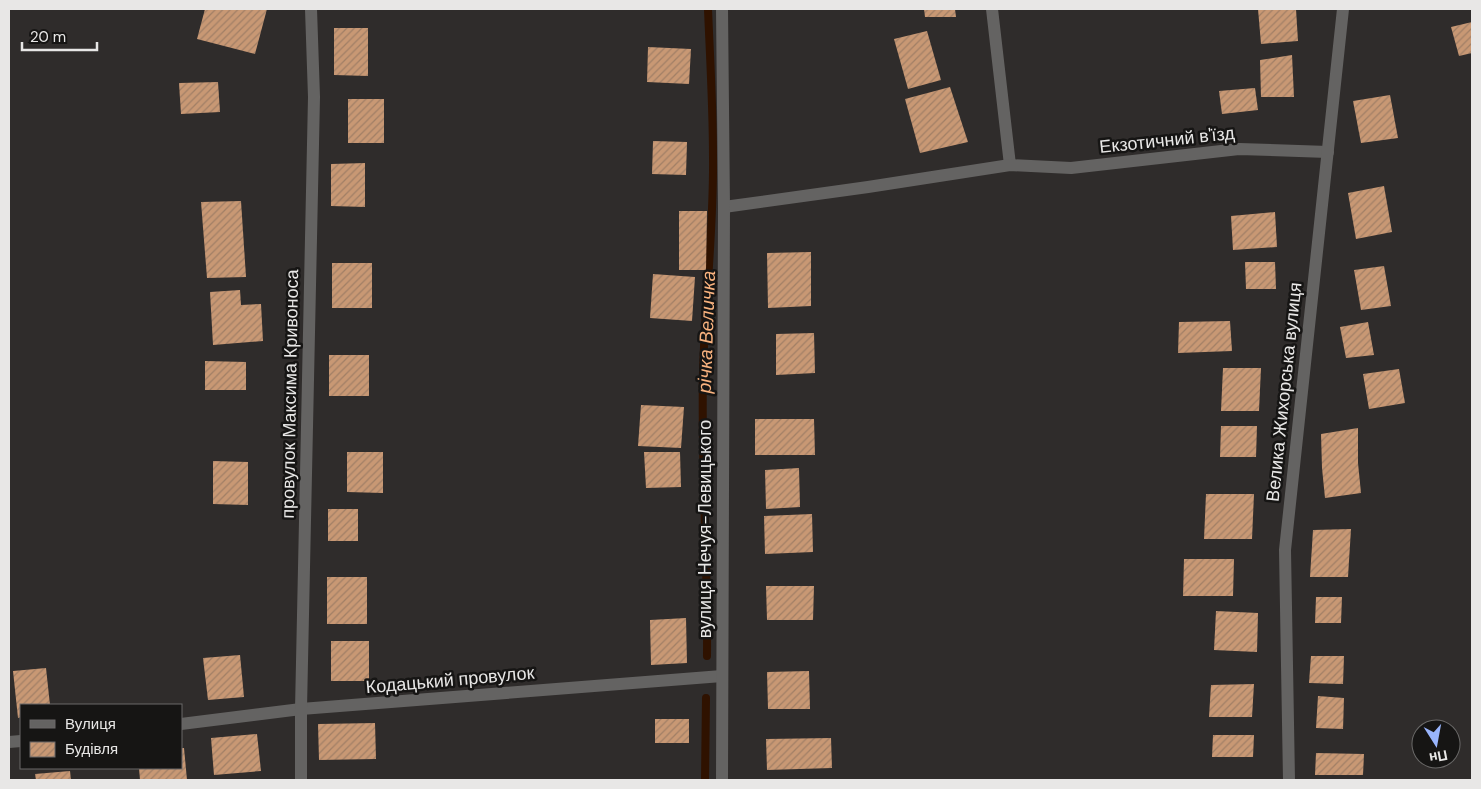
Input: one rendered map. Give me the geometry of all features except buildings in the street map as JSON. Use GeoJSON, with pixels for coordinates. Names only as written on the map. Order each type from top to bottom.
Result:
{"type":"FeatureCollection","features":[{"type":"Feature","properties":{"kind":"street","name":"провулок Максима Кривоноса"},"geometry":{"type":"LineString","coordinates":[[301,780],[314,97],[311,9]]}},
{"type":"Feature","properties":{"kind":"street","name":"вулиця Нечуя-Левицького"},"geometry":{"type":"LineString","coordinates":[[722,9],[724,208],[722,780]]}},
{"type":"Feature","properties":{"kind":"street"},"geometry":{"type":"LineString","coordinates":[[992,9],[1010,165]]}},
{"type":"Feature","properties":{"kind":"street","name":"Велика Жихорська вулиця"},"geometry":{"type":"LineString","coordinates":[[1289,780],[1285,550],[1343,9]]}},
{"type":"Feature","properties":{"kind":"street","name":"Екзотичний в'їзд"},"geometry":{"type":"LineString","coordinates":[[724,208],[1010,165],[1071,168],[1239,149],[1328,152]]}},
{"type":"Feature","properties":{"kind":"street","name":"Кодацький провулок"},"geometry":{"type":"LineString","coordinates":[[182,724],[301,709],[722,676]]}},
{"type":"Feature","properties":{"kind":"waterway","name":"річка Величка"},"geometry":{"type":"LineString","coordinates":[[707,656],[703,372],[713,156],[708,9]]}},
{"type":"Feature","properties":{"kind":"waterway","name":"річка Величка"},"geometry":{"type":"LineString","coordinates":[[705,780],[706,698]]}}]}
